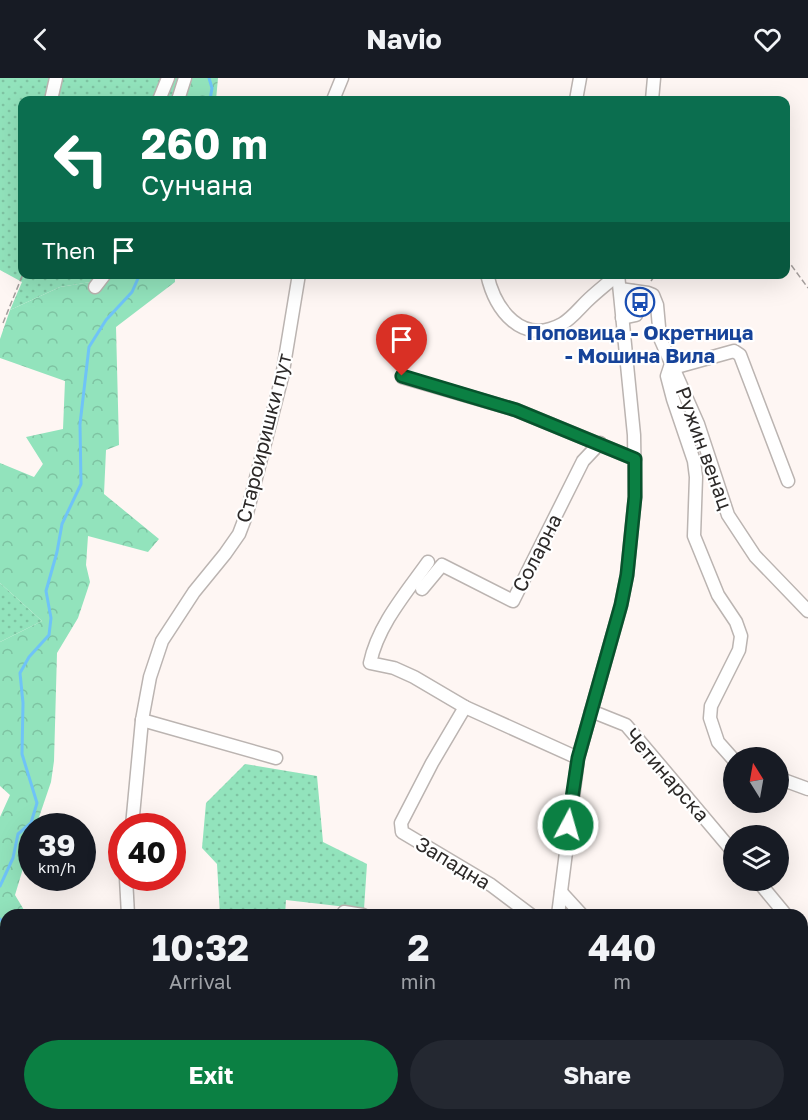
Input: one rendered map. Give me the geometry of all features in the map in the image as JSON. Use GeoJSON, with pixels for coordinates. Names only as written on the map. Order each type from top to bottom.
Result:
{"type":"FeatureCollection","features":[{"type":"Feature","properties":{"kind":"street"},"geometry":{"type":"LineString","coordinates":[[52,96],[56,78]]}},
{"type":"Feature","properties":{"kind":"street"},"geometry":{"type":"LineString","coordinates":[[161,96],[168,78]]}},
{"type":"Feature","properties":{"kind":"street"},"geometry":{"type":"LineString","coordinates":[[179,96],[185,78]]}},
{"type":"Feature","properties":{"kind":"street"},"geometry":{"type":"LineString","coordinates":[[335,96],[342,78]]}},
{"type":"Feature","properties":{"kind":"street"},"geometry":{"type":"LineString","coordinates":[[577,96],[580,78]]}},
{"type":"Feature","properties":{"kind":"street"},"geometry":{"type":"LineString","coordinates":[[652,96],[654,78]]}},
{"type":"Feature","properties":{"kind":"street"},"geometry":{"type":"LineString","coordinates":[[94,287],[101,279]]}},
{"type":"Feature","properties":{"kind":"street","name":"Староиришки пут"},"geometry":{"type":"LineString","coordinates":[[133,813],[142,720],[150,677],[162,641],[183,608],[239,534],[247,513],[282,377],[298,279]]}},
{"type":"Feature","properties":{"kind":"street"},"geometry":{"type":"LineString","coordinates":[[489,279],[498,302],[514,324],[526,330],[541,332],[563,324],[612,279]]}},
{"type":"Feature","properties":{"kind":"street"},"geometry":{"type":"LineString","coordinates":[[559,909],[578,758],[621,605],[627,575],[635,497],[635,459],[619,279]]}},
{"type":"Feature","properties":{"kind":"street","name":"Ружин венац"},"geometry":{"type":"LineString","coordinates":[[620,289],[653,295],[657,305],[660,338],[698,424],[728,515],[755,556],[808,611]]}},
{"type":"Feature","properties":{"kind":"street"},"geometry":{"type":"LineString","coordinates":[[622,318],[636,315],[633,291]]}},
{"type":"Feature","properties":{"kind":"street"},"geometry":{"type":"LineString","coordinates":[[723,748],[718,742],[710,718],[711,706],[739,650],[741,636],[736,622],[718,595],[694,536],[695,469],[667,376],[672,366],[734,351],[740,355],[788,481]]}},
{"type":"Feature","properties":{"kind":"street"},"geometry":{"type":"LineString","coordinates":[[402,376],[516,410],[635,459]]}},
{"type":"Feature","properties":{"kind":"street","name":"Соларна"},"geometry":{"type":"LineString","coordinates":[[422,589],[442,565],[513,601],[583,461],[600,443]]}},
{"type":"Feature","properties":{"kind":"street"},"geometry":{"type":"LineString","coordinates":[[428,562],[385,625],[374,645],[370,663],[393,668],[414,677],[465,707],[578,758]]}},
{"type":"Feature","properties":{"kind":"street","name":"Западна"},"geometry":{"type":"LineString","coordinates":[[465,707],[432,763],[401,823],[402,832],[491,885],[523,909]]}},
{"type":"Feature","properties":{"kind":"street","name":"Четинарска"},"geometry":{"type":"LineString","coordinates":[[591,711],[626,725],[723,840]]}},
{"type":"Feature","properties":{"kind":"street"},"geometry":{"type":"LineString","coordinates":[[142,720],[276,758]]}},
{"type":"Feature","properties":{"kind":"street"},"geometry":{"type":"LineString","coordinates":[[789,782],[808,789]]}},
{"type":"Feature","properties":{"kind":"street"},"geometry":{"type":"LineString","coordinates":[[127,891],[129,909]]}},
{"type":"Feature","properties":{"kind":"street"},"geometry":{"type":"LineString","coordinates":[[766,891],[781,909]]}},
{"type":"Feature","properties":{"kind":"street"},"geometry":{"type":"LineString","coordinates":[[561,892],[577,909]]}},
{"type":"Feature","properties":{"kind":"path"},"geometry":{"type":"LineString","coordinates":[[790,263],[808,288]]}},
{"type":"Feature","properties":{"kind":"path"},"geometry":{"type":"LineString","coordinates":[[3,324],[21,279]]}},
{"type":"Feature","properties":{"kind":"green space"},"geometry":{"type":"Polygon","coordinates":[[[0,78],[180,78],[180,96],[18,96],[18,279],[109,279],[60,287],[10,310],[22,282],[0,270],[0,78]]]}},
{"type":"Feature","properties":{"kind":"green space"},"geometry":{"type":"Polygon","coordinates":[[[180,78],[218,78],[216,96],[180,96],[180,78]]]}},
{"type":"Feature","properties":{"kind":"green space"},"geometry":{"type":"Polygon","coordinates":[[[108,279],[175,279],[175,282],[116,327],[119,445],[106,450],[104,494],[159,539],[148,552],[88,536],[86,565],[90,582],[78,618],[57,653],[54,761],[51,782],[40,813],[18,813],[18,885],[15,895],[23,909],[0,909],[0,817],[10,795],[0,786],[0,642],[42,621],[0,583],[0,463],[34,477],[43,464],[26,437],[63,429],[65,381],[0,358],[0,339],[10,310],[60,287],[108,279]]]}},
{"type":"Feature","properties":{"kind":"green space"},"geometry":{"type":"Polygon","coordinates":[[[0,583],[42,621],[0,642],[0,583]]]}},
{"type":"Feature","properties":{"kind":"green space"},"geometry":{"type":"Polygon","coordinates":[[[245,764],[317,776],[323,842],[367,864],[364,909],[286,900],[285,909],[220,909],[217,864],[202,848],[206,803],[245,764]]]}},
{"type":"Feature","properties":{"kind":"waterway"},"geometry":{"type":"LineString","coordinates":[[209,78],[212,88],[211,96]]}},
{"type":"Feature","properties":{"kind":"waterway"},"geometry":{"type":"LineString","coordinates":[[0,886],[13,858],[18,834],[31,823],[37,803],[22,754],[23,703],[20,673],[29,657],[49,635],[51,618],[46,591],[62,524],[81,484],[80,424],[89,347],[106,320],[132,292],[138,279]]}},
{"type":"Feature","properties":{"kind":"place","name":"Поповица - Окретница - Мошина Вила"},"geometry":{"type":"Point","coordinates":[640,302]}},
{"type":"Feature","properties":{"kind":"route"},"geometry":{"type":"LineString","coordinates":[[402,376],[516,410],[635,459],[635,497],[627,575],[621,605],[578,758],[568,825]]}}]}
